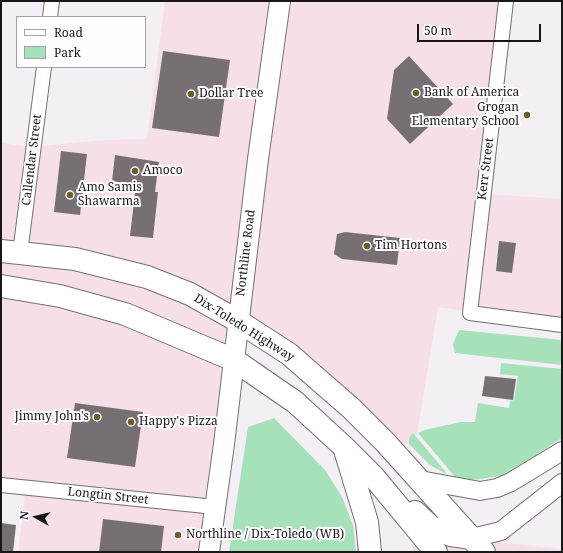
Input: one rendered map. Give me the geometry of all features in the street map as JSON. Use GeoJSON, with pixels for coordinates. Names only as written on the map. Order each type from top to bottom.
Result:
{"type":"FeatureCollection","features":[{"type":"Feature","properties":{"kind":"main road","name":"Northline Road"},"geometry":{"type":"LineString","coordinates":[[209,552],[280,1]]}},
{"type":"Feature","properties":{"kind":"main road","name":"Dix-Toledo Highway"},"geometry":{"type":"LineString","coordinates":[[10,252],[75,259],[146,277],[190,294],[238,322],[295,359],[386,442],[478,545]]}},
{"type":"Feature","properties":{"kind":"main road"},"geometry":{"type":"LineString","coordinates":[[1,286],[60,296],[125,314],[234,360],[294,402],[344,447],[373,476],[436,552]]}},
{"type":"Feature","properties":{"kind":"main road"},"geometry":{"type":"LineString","coordinates":[[344,447],[368,522],[370,552]]}},
{"type":"Feature","properties":{"kind":"main road"},"geometry":{"type":"LineString","coordinates":[[373,476],[398,496],[430,527],[478,545]]}},
{"type":"Feature","properties":{"kind":"street"},"geometry":{"type":"LineString","coordinates":[[50,16],[52,1]]}},
{"type":"Feature","properties":{"kind":"street","name":"Kerr Street"},"geometry":{"type":"LineString","coordinates":[[506,1],[470,312],[562,325]]}},
{"type":"Feature","properties":{"kind":"street","name":"Callendar Street"},"geometry":{"type":"LineString","coordinates":[[10,252],[44,68]]}},
{"type":"Feature","properties":{"kind":"street"},"geometry":{"type":"LineString","coordinates":[[420,480],[480,491],[497,488],[511,482],[562,451]]}},
{"type":"Feature","properties":{"kind":"street"},"geometry":{"type":"LineString","coordinates":[[478,545],[501,530],[562,483]]}},
{"type":"Feature","properties":{"kind":"street","name":"Longtin Street"},"geometry":{"type":"LineString","coordinates":[[1,485],[215,507]]}},
{"type":"Feature","properties":{"kind":"shaded area"},"geometry":{"type":"Polygon","coordinates":[[[165,1],[506,1],[484,194],[562,199],[562,325],[438,307],[417,434],[397,454],[238,322],[209,552],[18,552],[26,488],[1,485],[1,143],[33,147],[104,140],[147,139],[165,1]]]}},
{"type":"Feature","properties":{"kind":"shaded area"},"geometry":{"type":"Polygon","coordinates":[[[421,534],[562,549],[562,552],[410,552],[421,534]]]}},
{"type":"Feature","properties":{"kind":"green space"},"geometry":{"type":"Polygon","coordinates":[[[459,330],[562,340],[562,365],[455,353],[453,344],[459,330]]]}},
{"type":"Feature","properties":{"kind":"green space"},"geometry":{"type":"Polygon","coordinates":[[[501,363],[562,369],[562,438],[511,471],[500,476],[474,480],[456,478],[418,433],[424,430],[461,422],[475,422],[478,403],[509,408],[510,401],[514,400],[518,376],[500,374],[501,363]]]}},
{"type":"Feature","properties":{"kind":"green space"},"geometry":{"type":"Polygon","coordinates":[[[274,418],[325,470],[342,497],[353,525],[356,552],[229,552],[248,427],[274,418]]]}},
{"type":"Feature","properties":{"kind":"green space"},"geometry":{"type":"Polygon","coordinates":[[[413,433],[446,474],[430,465],[409,444],[409,438],[413,433]]]}},
{"type":"Feature","properties":{"kind":"building","name":"Dollar Tree"},"geometry":{"type":"Polygon","coordinates":[[[163,51],[230,60],[219,137],[152,128],[163,51]]]}},
{"type":"Feature","properties":{"kind":"building","name":"Bank of America"},"geometry":{"type":"Polygon","coordinates":[[[409,56],[453,104],[410,144],[387,119],[394,70],[409,56]]]}},
{"type":"Feature","properties":{"kind":"building"},"geometry":{"type":"Polygon","coordinates":[[[61,151],[87,154],[80,215],[54,212],[61,151]]]}},
{"type":"Feature","properties":{"kind":"building"},"geometry":{"type":"Polygon","coordinates":[[[115,155],[159,162],[155,192],[158,192],[153,238],[130,236],[136,185],[112,181],[115,155]]]}},
{"type":"Feature","properties":{"kind":"building","name":"Tim Hortons"},"geometry":{"type":"Polygon","coordinates":[[[345,232],[400,238],[397,265],[342,259],[334,254],[337,234],[345,232]]]}},
{"type":"Feature","properties":{"kind":"building"},"geometry":{"type":"Polygon","coordinates":[[[499,241],[516,243],[512,273],[496,271],[499,241]]]}},
{"type":"Feature","properties":{"kind":"building"},"geometry":{"type":"Polygon","coordinates":[[[485,376],[516,379],[513,400],[482,396],[485,376]]]}},
{"type":"Feature","properties":{"kind":"building"},"geometry":{"type":"Polygon","coordinates":[[[75,403],[143,412],[135,467],[67,458],[75,403]]]}},
{"type":"Feature","properties":{"kind":"building"},"geometry":{"type":"Polygon","coordinates":[[[103,519],[164,526],[161,552],[99,552],[103,519]]]}},
{"type":"Feature","properties":{"kind":"building"},"geometry":{"type":"Polygon","coordinates":[[[1,523],[16,525],[13,552],[1,552],[1,523]]]}},
{"type":"Feature","properties":{"kind":"place","name":"Bank of America"},"geometry":{"type":"Point","coordinates":[416,93]}},
{"type":"Feature","properties":{"kind":"place","name":"Dollar Tree"},"geometry":{"type":"Point","coordinates":[191,94]}},
{"type":"Feature","properties":{"kind":"place","name":"Grogan Elementary School"},"geometry":{"type":"Point","coordinates":[527,115]}},
{"type":"Feature","properties":{"kind":"place","name":"Amoco"},"geometry":{"type":"Point","coordinates":[135,171]}},
{"type":"Feature","properties":{"kind":"place","name":"Amo Samis Shawarma"},"geometry":{"type":"Point","coordinates":[70,195]}},
{"type":"Feature","properties":{"kind":"place","name":"Tim Hortons"},"geometry":{"type":"Point","coordinates":[367,246]}},
{"type":"Feature","properties":{"kind":"place","name":"Jimmy John's"},"geometry":{"type":"Point","coordinates":[97,417]}},
{"type":"Feature","properties":{"kind":"place","name":"Happy's Pizza"},"geometry":{"type":"Point","coordinates":[131,422]}},
{"type":"Feature","properties":{"kind":"place","name":"Northline / Dix-Toledo (WB)"},"geometry":{"type":"Point","coordinates":[178,535]}}]}
